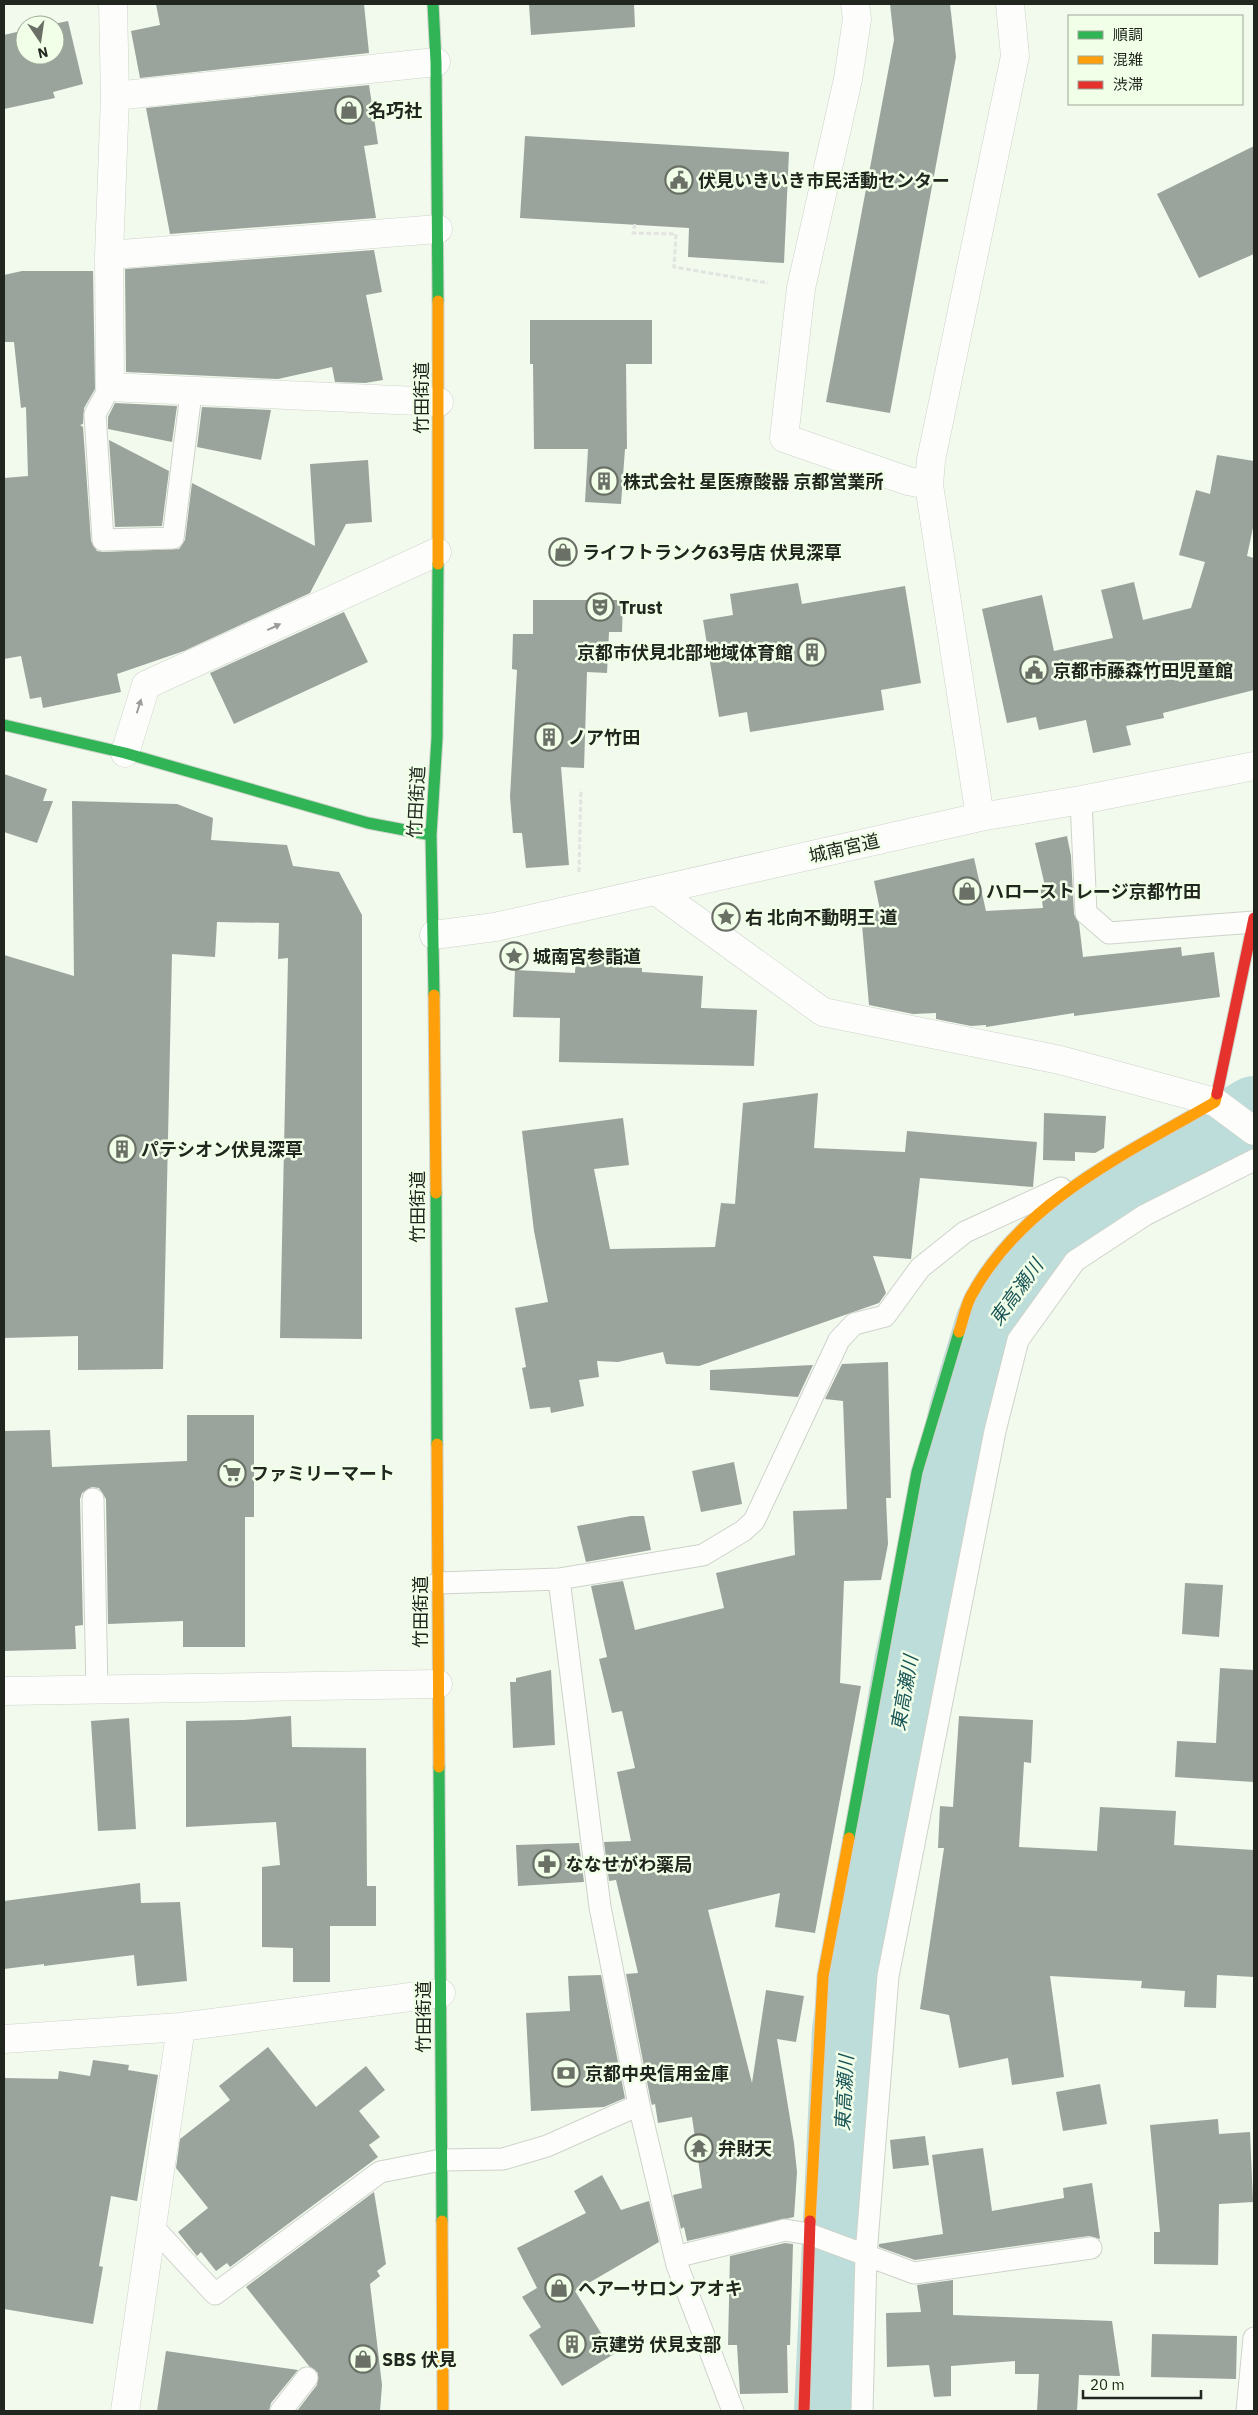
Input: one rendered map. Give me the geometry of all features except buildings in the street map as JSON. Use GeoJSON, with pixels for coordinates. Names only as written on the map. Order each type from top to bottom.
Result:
{"type":"FeatureCollection","features":[{"type":"Feature","properties":{"kind":"main road","name":"竹田街道"},"geometry":{"type":"LineString","coordinates":[[433,4],[436,62],[439,402],[437,738],[431,835],[434,935],[443,2411]]}},
{"type":"Feature","properties":{"kind":"main road"},"geometry":{"type":"LineString","coordinates":[[4,725],[125,753],[368,823],[431,835]]}},
{"type":"Feature","properties":{"kind":"main road"},"geometry":{"type":"LineString","coordinates":[[804,2411],[814,2236],[822,1976],[917,1472],[970,1297],[1009,1240],[1082,1178],[1219,1104],[1254,920]]}},
{"type":"Feature","properties":{"kind":"street"},"geometry":{"type":"LineString","coordinates":[[113,4],[115,96],[109,255],[110,388],[191,393],[439,402]]}},
{"type":"Feature","properties":{"kind":"street"},"geometry":{"type":"LineString","coordinates":[[855,4],[857,19],[848,80],[801,288],[784,438],[908,481],[929,485]]}},
{"type":"Feature","properties":{"kind":"street"},"geometry":{"type":"LineString","coordinates":[[980,817],[929,485],[930,460],[1015,56],[1010,4]]}},
{"type":"Feature","properties":{"kind":"street"},"geometry":{"type":"LineString","coordinates":[[115,96],[436,62]]}},
{"type":"Feature","properties":{"kind":"street"},"geometry":{"type":"LineString","coordinates":[[109,255],[438,229]]}},
{"type":"Feature","properties":{"kind":"street"},"geometry":{"type":"LineString","coordinates":[[125,753],[146,685],[437,552]]}},
{"type":"Feature","properties":{"kind":"street","name":"城南宮道"},"geometry":{"type":"LineString","coordinates":[[434,935],[495,927],[980,817],[1081,800],[1254,766]]}},
{"type":"Feature","properties":{"kind":"street"},"geometry":{"type":"LineString","coordinates":[[656,891],[823,1012],[1060,1060],[1219,1104],[1254,1132]]}},
{"type":"Feature","properties":{"kind":"street"},"geometry":{"type":"LineString","coordinates":[[4,1691],[438,1684]]}},
{"type":"Feature","properties":{"kind":"street"},"geometry":{"type":"LineString","coordinates":[[4,2039],[181,2026],[441,1992]]}},
{"type":"Feature","properties":{"kind":"street"},"geometry":{"type":"LineString","coordinates":[[125,2411],[181,2026]]}},
{"type":"Feature","properties":{"kind":"lane"},"geometry":{"type":"LineString","coordinates":[[110,388],[95,414],[103,540],[173,538],[191,393]]}},
{"type":"Feature","properties":{"kind":"lane"},"geometry":{"type":"LineString","coordinates":[[1081,800],[1086,913],[1109,933],[1254,920]]}},
{"type":"Feature","properties":{"kind":"lane"},"geometry":{"type":"LineString","coordinates":[[862,2411],[858,2252],[888,1976],[993,1441],[1018,1340],[1075,1261],[1145,1214],[1254,1160]]}},
{"type":"Feature","properties":{"kind":"lane"},"geometry":{"type":"LineString","coordinates":[[438,1583],[559,1579],[704,1555],[743,1531],[754,1521],[839,1340],[854,1324],[885,1316],[920,1268],[965,1232],[1082,1178]]}},
{"type":"Feature","properties":{"kind":"lane"},"geometry":{"type":"LineString","coordinates":[[93,1498],[97,1689]]}},
{"type":"Feature","properties":{"kind":"lane"},"geometry":{"type":"LineString","coordinates":[[559,1579],[600,1907],[638,2105],[675,2257],[733,2411]]}},
{"type":"Feature","properties":{"kind":"lane"},"geometry":{"type":"LineString","coordinates":[[152,2226],[215,2294],[380,2172],[442,2160],[502,2159],[547,2146],[638,2105]]}},
{"type":"Feature","properties":{"kind":"lane"},"geometry":{"type":"LineString","coordinates":[[675,2257],[785,2230],[814,2236],[914,2272],[1091,2248]]}},
{"type":"Feature","properties":{"kind":"lane"},"geometry":{"type":"LineString","coordinates":[[1247,2411],[1254,2338]]}},
{"type":"Feature","properties":{"kind":"lane"},"geometry":{"type":"LineString","coordinates":[[281,2411],[307,2378]]}},
{"type":"Feature","properties":{"kind":"path"},"geometry":{"type":"LineString","coordinates":[[635,224],[633,233],[676,234],[674,266],[801,288]]}},
{"type":"Feature","properties":{"kind":"path"},"geometry":{"type":"LineString","coordinates":[[579,875],[581,788]]}},
{"type":"Feature","properties":{"kind":"waterway","name":"東高瀬川"},"geometry":{"type":"LineString","coordinates":[[829,2411],[847,2030],[909,1663],[964,1411],[990,1324],[1062,1230],[1254,1111]]}},
{"type":"Feature","properties":{"kind":"traffic: fast"},"geometry":{"type":"LineString","coordinates":[[433,4],[436,62],[438,301]]}},
{"type":"Feature","properties":{"kind":"traffic: fast"},"geometry":{"type":"LineString","coordinates":[[434,995],[431,835],[437,738],[438,564]]}},
{"type":"Feature","properties":{"kind":"traffic: fast"},"geometry":{"type":"LineString","coordinates":[[4,725],[125,753],[368,823],[431,835]]}},
{"type":"Feature","properties":{"kind":"traffic: fast"},"geometry":{"type":"LineString","coordinates":[[436,1193],[437,1444]]}},
{"type":"Feature","properties":{"kind":"traffic: fast"},"geometry":{"type":"LineString","coordinates":[[849,1838],[917,1472],[959,1332]]}},
{"type":"Feature","properties":{"kind":"traffic: fast"},"geometry":{"type":"LineString","coordinates":[[439,1767],[442,2221]]}},
{"type":"Feature","properties":{"kind":"traffic: slow"},"geometry":{"type":"LineString","coordinates":[[438,301],[438,564]]}},
{"type":"Feature","properties":{"kind":"traffic: slow"},"geometry":{"type":"LineString","coordinates":[[434,995],[436,1193]]}},
{"type":"Feature","properties":{"kind":"traffic: slow"},"geometry":{"type":"LineString","coordinates":[[959,1332],[971,1296],[992,1263],[1018,1233],[1047,1207],[1079,1183],[1112,1161],[1215,1102],[1217,1094]]}},
{"type":"Feature","properties":{"kind":"traffic: slow"},"geometry":{"type":"LineString","coordinates":[[437,1444],[439,1767]]}},
{"type":"Feature","properties":{"kind":"traffic: slow"},"geometry":{"type":"LineString","coordinates":[[810,2221],[823,1976],[849,1838]]}},
{"type":"Feature","properties":{"kind":"traffic: slow"},"geometry":{"type":"LineString","coordinates":[[442,2221],[443,2411]]}},
{"type":"Feature","properties":{"kind":"traffic: jam"},"geometry":{"type":"LineString","coordinates":[[1217,1094],[1254,918]]}},
{"type":"Feature","properties":{"kind":"traffic: jam"},"geometry":{"type":"LineString","coordinates":[[804,2411],[810,2221]]}},
{"type":"Feature","properties":{"kind":"place","name":"名巧社"},"geometry":{"type":"Point","coordinates":[349,110]}},
{"type":"Feature","properties":{"kind":"place","name":"伏見いきいき市民活動センター"},"geometry":{"type":"Point","coordinates":[679,180]}},
{"type":"Feature","properties":{"kind":"place","name":"株式会社 星医療酸器 京都営業所"},"geometry":{"type":"Point","coordinates":[604,481]}},
{"type":"Feature","properties":{"kind":"place","name":"ライフトランク63号店 伏見深草"},"geometry":{"type":"Point","coordinates":[563,552]}},
{"type":"Feature","properties":{"kind":"place","name":"Trust"},"geometry":{"type":"Point","coordinates":[600,607]}},
{"type":"Feature","properties":{"kind":"place","name":"京都市伏見北部地域体育館"},"geometry":{"type":"Point","coordinates":[812,652]}},
{"type":"Feature","properties":{"kind":"place","name":"京都市藤森竹田児童館"},"geometry":{"type":"Point","coordinates":[1034,670]}},
{"type":"Feature","properties":{"kind":"place","name":"ノア竹田"},"geometry":{"type":"Point","coordinates":[549,737]}},
{"type":"Feature","properties":{"kind":"place","name":"ハローストレージ京都竹田"},"geometry":{"type":"Point","coordinates":[967,891]}},
{"type":"Feature","properties":{"kind":"place","name":"右 北向不動明王 道"},"geometry":{"type":"Point","coordinates":[726,917]}},
{"type":"Feature","properties":{"kind":"place","name":"城南宮参詣道"},"geometry":{"type":"Point","coordinates":[514,956]}},
{"type":"Feature","properties":{"kind":"place","name":"パテシオン伏見深草"},"geometry":{"type":"Point","coordinates":[122,1149]}},
{"type":"Feature","properties":{"kind":"place","name":"ファミリーマート"},"geometry":{"type":"Point","coordinates":[232,1473]}},
{"type":"Feature","properties":{"kind":"place","name":"ななせがわ薬局"},"geometry":{"type":"Point","coordinates":[547,1864]}},
{"type":"Feature","properties":{"kind":"place","name":"京都中央信用金庫"},"geometry":{"type":"Point","coordinates":[566,2073]}},
{"type":"Feature","properties":{"kind":"place","name":"弁財天"},"geometry":{"type":"Point","coordinates":[699,2148]}},
{"type":"Feature","properties":{"kind":"place","name":"ヘアーサロン アオキ"},"geometry":{"type":"Point","coordinates":[559,2288]}},
{"type":"Feature","properties":{"kind":"place","name":"京建労 伏見支部"},"geometry":{"type":"Point","coordinates":[572,2344]}},
{"type":"Feature","properties":{"kind":"place","name":"SBS 伏見"},"geometry":{"type":"Point","coordinates":[363,2359]}}]}
